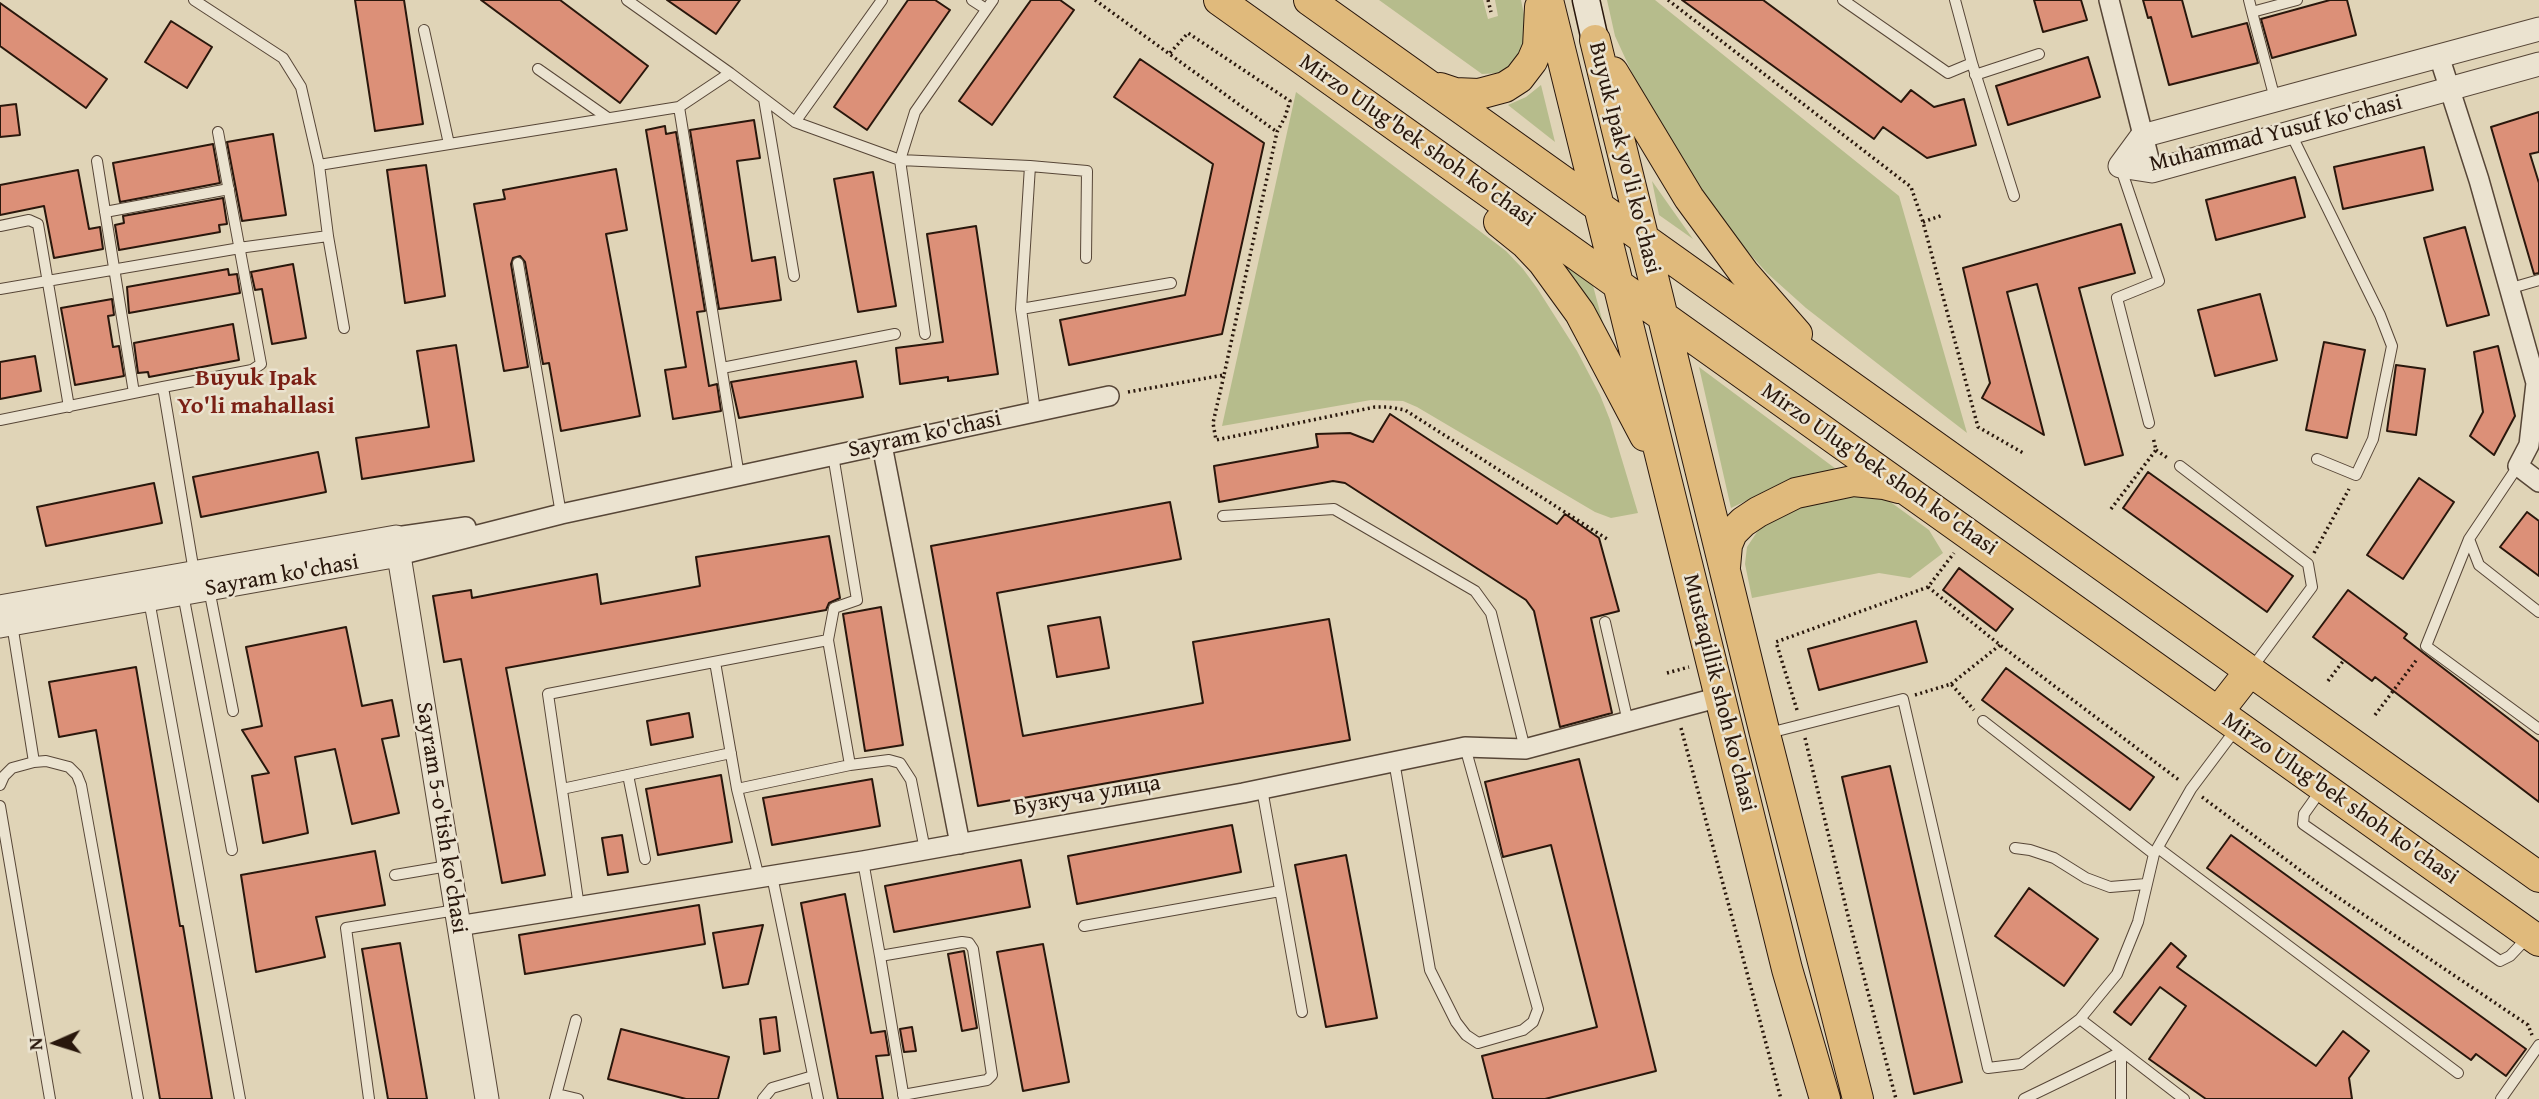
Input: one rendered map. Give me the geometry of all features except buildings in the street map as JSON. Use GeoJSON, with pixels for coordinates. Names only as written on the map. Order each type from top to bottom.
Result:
{"type":"FeatureCollection","features":[{"type":"Feature","properties":{"kind":"main road","name":"Mirzo Ulug'bek shoh ko'chasi"},"geometry":{"type":"LineString","coordinates":[[1217,0],[2535,938]]}},
{"type":"Feature","properties":{"kind":"main road"},"geometry":{"type":"LineString","coordinates":[[1217,0],[1342,106],[1486,211],[1534,252],[1580,313],[1666,477]]}},
{"type":"Feature","properties":{"kind":"main road"},"geometry":{"type":"LineString","coordinates":[[1309,0],[2539,877]]}},
{"type":"Feature","properties":{"kind":"main road"},"geometry":{"type":"LineString","coordinates":[[1424,82],[1455,93],[1479,94],[1505,87],[1519,78],[1532,61],[1538,47],[1539,0]]}},
{"type":"Feature","properties":{"kind":"main road","name":"Buyuk Ipak yo'li ko'chasi"},"geometry":{"type":"LineString","coordinates":[[1548,0],[1619,285]]}},
{"type":"Feature","properties":{"kind":"main road","name":"Buyuk Ipak yo'li ko'chasi"},"geometry":{"type":"LineString","coordinates":[[1586,0],[1663,317]]}},
{"type":"Feature","properties":{"kind":"main road"},"geometry":{"type":"LineString","coordinates":[[1595,40],[1635,112],[1689,198],[1744,273],[1832,374]]}},
{"type":"Feature","properties":{"kind":"main road","name":"Mustaqillik shoh ko'chasi"},"geometry":{"type":"LineString","coordinates":[[1619,285],[1787,969],[1825,1099]]}},
{"type":"Feature","properties":{"kind":"main road","name":"Mustaqillik shoh ko'chasi"},"geometry":{"type":"LineString","coordinates":[[1663,317],[1858,1099]]}},
{"type":"Feature","properties":{"kind":"main road"},"geometry":{"type":"LineString","coordinates":[[1725,571],[1724,557],[1732,533],[1758,512],[1796,493],[1853,481],[1884,484],[1908,491]]}},
{"type":"Feature","properties":{"kind":"main road"},"geometry":{"type":"LineString","coordinates":[[2228,719],[2250,671]]}},
{"type":"Feature","properties":{"kind":"street"},"geometry":{"type":"LineString","coordinates":[[2109,0],[2152,171]]}},
{"type":"Feature","properties":{"kind":"street","name":"Muhammad Yusuf ko'chasi"},"geometry":{"type":"LineString","coordinates":[[2539,29],[2143,136],[2120,166],[2152,171],[2539,64]]}},
{"type":"Feature","properties":{"kind":"street"},"geometry":{"type":"LineString","coordinates":[[2439,56],[2479,180],[2508,289],[2534,360],[2536,383],[2529,445],[2518,466],[2539,482]]}},
{"type":"Feature","properties":{"kind":"street","name":"Sayram ko'chasi"},"geometry":{"type":"LineString","coordinates":[[4,619],[561,514],[1109,396]]}},
{"type":"Feature","properties":{"kind":"street"},"geometry":{"type":"LineString","coordinates":[[882,445],[960,844]]}},
{"type":"Feature","properties":{"kind":"street","name":"Sayram 5-o'tish ko'chasi"},"geometry":{"type":"LineString","coordinates":[[397,546],[487,1099]]}},
{"type":"Feature","properties":{"kind":"street","name":"Sayram ko'chasi"},"geometry":{"type":"LineString","coordinates":[[4,619],[182,593],[202,581]]}},
{"type":"Feature","properties":{"kind":"street","name":"Бузкуча улица"},"geometry":{"type":"LineString","coordinates":[[457,918],[579,907],[863,862],[1262,789],[1465,747],[1525,749],[1720,697]]}},
{"type":"Feature","properties":{"kind":"lane"},"geometry":{"type":"LineString","coordinates":[[194,0],[283,58],[301,87],[319,165],[344,328]]}},
{"type":"Feature","properties":{"kind":"lane"},"geometry":{"type":"LineString","coordinates":[[628,0],[795,122],[900,160],[1087,171],[1086,258]]}},
{"type":"Feature","properties":{"kind":"lane"},"geometry":{"type":"LineString","coordinates":[[795,122],[882,0]]}},
{"type":"Feature","properties":{"kind":"lane"},"geometry":{"type":"LineString","coordinates":[[972,0],[986,9]]}},
{"type":"Feature","properties":{"kind":"lane"},"geometry":{"type":"LineString","coordinates":[[925,334],[900,160],[915,112],[993,0]]}},
{"type":"Feature","properties":{"kind":"lane"},"geometry":{"type":"LineString","coordinates":[[1843,0],[1948,73],[1972,63]]}},
{"type":"Feature","properties":{"kind":"lane"},"geometry":{"type":"LineString","coordinates":[[1955,0],[1975,75],[2014,196]]}},
{"type":"Feature","properties":{"kind":"lane"},"geometry":{"type":"LineString","coordinates":[[2249,0],[2275,100]]}},
{"type":"Feature","properties":{"kind":"lane"},"geometry":{"type":"LineString","coordinates":[[2252,12],[2297,0]]}},
{"type":"Feature","properties":{"kind":"lane"},"geometry":{"type":"LineString","coordinates":[[424,30],[449,144]]}},
{"type":"Feature","properties":{"kind":"lane"},"geometry":{"type":"LineString","coordinates":[[1975,75],[2039,54]]}},
{"type":"Feature","properties":{"kind":"lane"},"geometry":{"type":"LineString","coordinates":[[538,69],[608,118]]}},
{"type":"Feature","properties":{"kind":"lane"},"geometry":{"type":"LineString","coordinates":[[319,165],[679,107],[730,74]]}},
{"type":"Feature","properties":{"kind":"lane"},"geometry":{"type":"LineString","coordinates":[[764,99],[794,276]]}},
{"type":"Feature","properties":{"kind":"lane"},"geometry":{"type":"LineString","coordinates":[[679,107],[739,476]]}},
{"type":"Feature","properties":{"kind":"lane"},"geometry":{"type":"LineString","coordinates":[[0,419],[252,370],[261,364],[218,132]]}},
{"type":"Feature","properties":{"kind":"lane"},"geometry":{"type":"LineString","coordinates":[[2291,134],[2380,315],[2392,346],[2373,439],[2356,475],[2317,459]]}},
{"type":"Feature","properties":{"kind":"lane"},"geometry":{"type":"LineString","coordinates":[[97,161],[134,393]]}},
{"type":"Feature","properties":{"kind":"lane"},"geometry":{"type":"LineString","coordinates":[[1030,166],[1021,309],[1035,411]]}},
{"type":"Feature","properties":{"kind":"lane"},"geometry":{"type":"LineString","coordinates":[[2120,166],[2159,281],[2117,298],[2149,423]]}},
{"type":"Feature","properties":{"kind":"lane"},"geometry":{"type":"LineString","coordinates":[[105,212],[229,189]]}},
{"type":"Feature","properties":{"kind":"lane"},"geometry":{"type":"LineString","coordinates":[[0,226],[29,220],[38,224],[69,407]]}},
{"type":"Feature","properties":{"kind":"lane"},"geometry":{"type":"LineString","coordinates":[[0,289],[240,248],[328,236]]}},
{"type":"Feature","properties":{"kind":"lane"},"geometry":{"type":"LineString","coordinates":[[519,263],[561,514]]}},
{"type":"Feature","properties":{"kind":"lane"},"geometry":{"type":"LineString","coordinates":[[2508,289],[2539,280]]}},
{"type":"Feature","properties":{"kind":"lane"},"geometry":{"type":"LineString","coordinates":[[1021,309],[1171,283]]}},
{"type":"Feature","properties":{"kind":"lane"},"geometry":{"type":"LineString","coordinates":[[722,368],[895,334]]}},
{"type":"Feature","properties":{"kind":"lane"},"geometry":{"type":"LineString","coordinates":[[163,387],[202,581],[233,711]]}},
{"type":"Feature","properties":{"kind":"lane"},"geometry":{"type":"LineString","coordinates":[[833,455],[857,600],[834,608],[828,640],[850,765]]}},
{"type":"Feature","properties":{"kind":"lane"},"geometry":{"type":"LineString","coordinates":[[2179,466],[2308,564],[2312,587],[2250,671]]}},
{"type":"Feature","properties":{"kind":"lane"},"geometry":{"type":"LineString","coordinates":[[2518,466],[2469,539],[2427,646],[2539,729]]}},
{"type":"Feature","properties":{"kind":"lane"},"geometry":{"type":"LineString","coordinates":[[1223,516],[1334,509],[1475,592],[1491,613],[1525,749]]}},
{"type":"Feature","properties":{"kind":"lane"},"geometry":{"type":"LineString","coordinates":[[2469,539],[2479,565],[2539,612]]}},
{"type":"Feature","properties":{"kind":"lane"},"geometry":{"type":"LineString","coordinates":[[182,593],[232,850]]}},
{"type":"Feature","properties":{"kind":"lane"},"geometry":{"type":"LineString","coordinates":[[149,599],[240,1099]]}},
{"type":"Feature","properties":{"kind":"lane"},"geometry":{"type":"LineString","coordinates":[[4,619],[34,762]]}},
{"type":"Feature","properties":{"kind":"lane"},"geometry":{"type":"LineString","coordinates":[[1605,622],[1628,722]]}},
{"type":"Feature","properties":{"kind":"lane"},"geometry":{"type":"LineString","coordinates":[[579,907],[548,694],[828,640]]}},
{"type":"Feature","properties":{"kind":"lane"},"geometry":{"type":"LineString","coordinates":[[715,662],[737,789],[766,877],[818,1099]]}},
{"type":"Feature","properties":{"kind":"lane"},"geometry":{"type":"LineString","coordinates":[[1765,734],[1903,699],[1988,1068],[2021,1064],[2080,1019],[2117,974],[2138,922],[2156,851],[2228,719]]}},
{"type":"Feature","properties":{"kind":"lane"},"geometry":{"type":"LineString","coordinates":[[1983,722],[2458,1073]]}},
{"type":"Feature","properties":{"kind":"lane"},"geometry":{"type":"LineString","coordinates":[[1394,761],[1430,970],[1455,1022],[1466,1035],[1478,1043],[1523,1030],[1533,1022],[1538,1009],[1465,747]]}},
{"type":"Feature","properties":{"kind":"lane"},"geometry":{"type":"LineString","coordinates":[[562,789],[731,753]]}},
{"type":"Feature","properties":{"kind":"lane"},"geometry":{"type":"LineString","coordinates":[[737,789],[850,765],[889,760],[901,763],[911,780],[925,850]]}},
{"type":"Feature","properties":{"kind":"lane"},"geometry":{"type":"LineString","coordinates":[[0,785],[12,768],[34,762],[58,763],[69,767],[82,785],[138,1099]]}},
{"type":"Feature","properties":{"kind":"lane"},"geometry":{"type":"LineString","coordinates":[[628,775],[645,859]]}},
{"type":"Feature","properties":{"kind":"lane"},"geometry":{"type":"LineString","coordinates":[[2323,787],[2304,814],[2303,824],[2500,961],[2535,938]]}},
{"type":"Feature","properties":{"kind":"lane"},"geometry":{"type":"LineString","coordinates":[[1262,789],[1302,1012]]}},
{"type":"Feature","properties":{"kind":"lane"},"geometry":{"type":"LineString","coordinates":[[0,806],[50,1099]]}},
{"type":"Feature","properties":{"kind":"lane"},"geometry":{"type":"LineString","coordinates":[[2015,848],[2054,858],[2086,878],[2110,887],[2146,884]]}},
{"type":"Feature","properties":{"kind":"lane"},"geometry":{"type":"LineString","coordinates":[[863,862],[904,1097],[987,1080],[992,1075],[973,949],[969,943],[880,956]]}},
{"type":"Feature","properties":{"kind":"lane"},"geometry":{"type":"LineString","coordinates":[[395,875],[448,866]]}},
{"type":"Feature","properties":{"kind":"lane"},"geometry":{"type":"LineString","coordinates":[[1084,926],[1280,891]]}},
{"type":"Feature","properties":{"kind":"lane"},"geometry":{"type":"LineString","coordinates":[[369,1099],[345,928],[457,918]]}},
{"type":"Feature","properties":{"kind":"lane"},"geometry":{"type":"LineString","coordinates":[[2080,1019],[2184,1099]]}},
{"type":"Feature","properties":{"kind":"lane"},"geometry":{"type":"LineString","coordinates":[[576,1020],[556,1097],[578,1099]]}},
{"type":"Feature","properties":{"kind":"lane"},"geometry":{"type":"LineString","coordinates":[[2501,1099],[2538,1046]]}},
{"type":"Feature","properties":{"kind":"lane"},"geometry":{"type":"LineString","coordinates":[[2024,1099],[2121,1052]]}},
{"type":"Feature","properties":{"kind":"lane"},"geometry":{"type":"LineString","coordinates":[[2121,1052],[2121,1099]]}},
{"type":"Feature","properties":{"kind":"lane"},"geometry":{"type":"LineString","coordinates":[[763,1099],[772,1088],[813,1076]]}},
{"type":"Feature","properties":{"kind":"path"},"geometry":{"type":"LineString","coordinates":[[1094,0],[1277,132]]}},
{"type":"Feature","properties":{"kind":"path"},"geometry":{"type":"LineString","coordinates":[[1489,0],[1492,12]]}},
{"type":"Feature","properties":{"kind":"path"},"geometry":{"type":"LineString","coordinates":[[1668,0],[1911,187],[1923,222],[1978,427],[2025,454]]}},
{"type":"Feature","properties":{"kind":"path"},"geometry":{"type":"LineString","coordinates":[[1170,53],[1188,33],[1290,101],[1277,132],[1213,423],[1216,440],[1363,409],[1399,408],[1411,412],[1606,539]]}},
{"type":"Feature","properties":{"kind":"path"},"geometry":{"type":"LineString","coordinates":[[1923,222],[1943,215]]}},
{"type":"Feature","properties":{"kind":"path"},"geometry":{"type":"LineString","coordinates":[[1109,396],[1224,375]]}},
{"type":"Feature","properties":{"kind":"path"},"geometry":{"type":"LineString","coordinates":[[2110,509],[2157,450],[2149,423]]}},
{"type":"Feature","properties":{"kind":"path"},"geometry":{"type":"LineString","coordinates":[[2308,564],[2356,475]]}},
{"type":"Feature","properties":{"kind":"path"},"geometry":{"type":"LineString","coordinates":[[1896,1099],[1802,724],[1776,642],[1928,587],[1969,535]]}},
{"type":"Feature","properties":{"kind":"path"},"geometry":{"type":"LineString","coordinates":[[1928,587],[2000,645],[2324,888],[2528,1025],[2538,1046]]}},
{"type":"Feature","properties":{"kind":"path"},"geometry":{"type":"LineString","coordinates":[[1903,699],[1951,684],[2000,645]]}},
{"type":"Feature","properties":{"kind":"path"},"geometry":{"type":"LineString","coordinates":[[2375,715],[2427,646]]}},
{"type":"Feature","properties":{"kind":"path"},"geometry":{"type":"LineString","coordinates":[[2328,681],[2344,660]]}},
{"type":"Feature","properties":{"kind":"path"},"geometry":{"type":"LineString","coordinates":[[1667,673],[1695,665]]}},
{"type":"Feature","properties":{"kind":"path"},"geometry":{"type":"LineString","coordinates":[[1951,684],[1983,722]]}},
{"type":"Feature","properties":{"kind":"path"},"geometry":{"type":"LineString","coordinates":[[1681,728],[1781,1099]]}},
{"type":"Feature","properties":{"kind":"green space"},"geometry":{"type":"Polygon","coordinates":[[[1379,0],[1483,0],[1488,19],[1498,16],[1495,0],[1521,0],[1526,24],[1522,53],[1508,68],[1499,73],[1482,74],[1379,0]]]}},
{"type":"Feature","properties":{"kind":"green space"},"geometry":{"type":"Polygon","coordinates":[[[1607,0],[1655,0],[1899,196],[1967,433],[1806,308],[1767,273],[1733,235],[1698,186],[1639,88],[1615,36],[1607,0]]]}},
{"type":"Feature","properties":{"kind":"green space"},"geometry":{"type":"Polygon","coordinates":[[[1541,85],[1555,142],[1508,105],[1526,97],[1541,85]]]}},
{"type":"Feature","properties":{"kind":"green space"},"geometry":{"type":"Polygon","coordinates":[[[1296,92],[1506,251],[1523,269],[1577,351],[1600,395],[1638,513],[1611,518],[1595,512],[1403,401],[1371,400],[1222,426],[1296,92]]]}},
{"type":"Feature","properties":{"kind":"green space"},"geometry":{"type":"Polygon","coordinates":[[[1652,181],[1671,208],[1693,239],[1659,215],[1652,181]]]}},
{"type":"Feature","properties":{"kind":"green space"},"geometry":{"type":"Polygon","coordinates":[[[1521,229],[1592,282],[1608,342],[1521,229]]]}},
{"type":"Feature","properties":{"kind":"green space"},"geometry":{"type":"Polygon","coordinates":[[[1699,367],[1836,469],[1779,485],[1731,508],[1699,367]]]}},
{"type":"Feature","properties":{"kind":"green space"},"geometry":{"type":"Polygon","coordinates":[[[1878,493],[1929,530],[1943,553],[1910,578],[1879,573],[1752,598],[1745,564],[1747,547],[1772,517],[1791,509],[1848,495],[1878,493]]]}},
{"type":"Feature","properties":{"kind":"district","name":"Buyuk Ipak Yo'li mahallasi"},"geometry":{"type":"Point","coordinates":[256,393]}}]}
